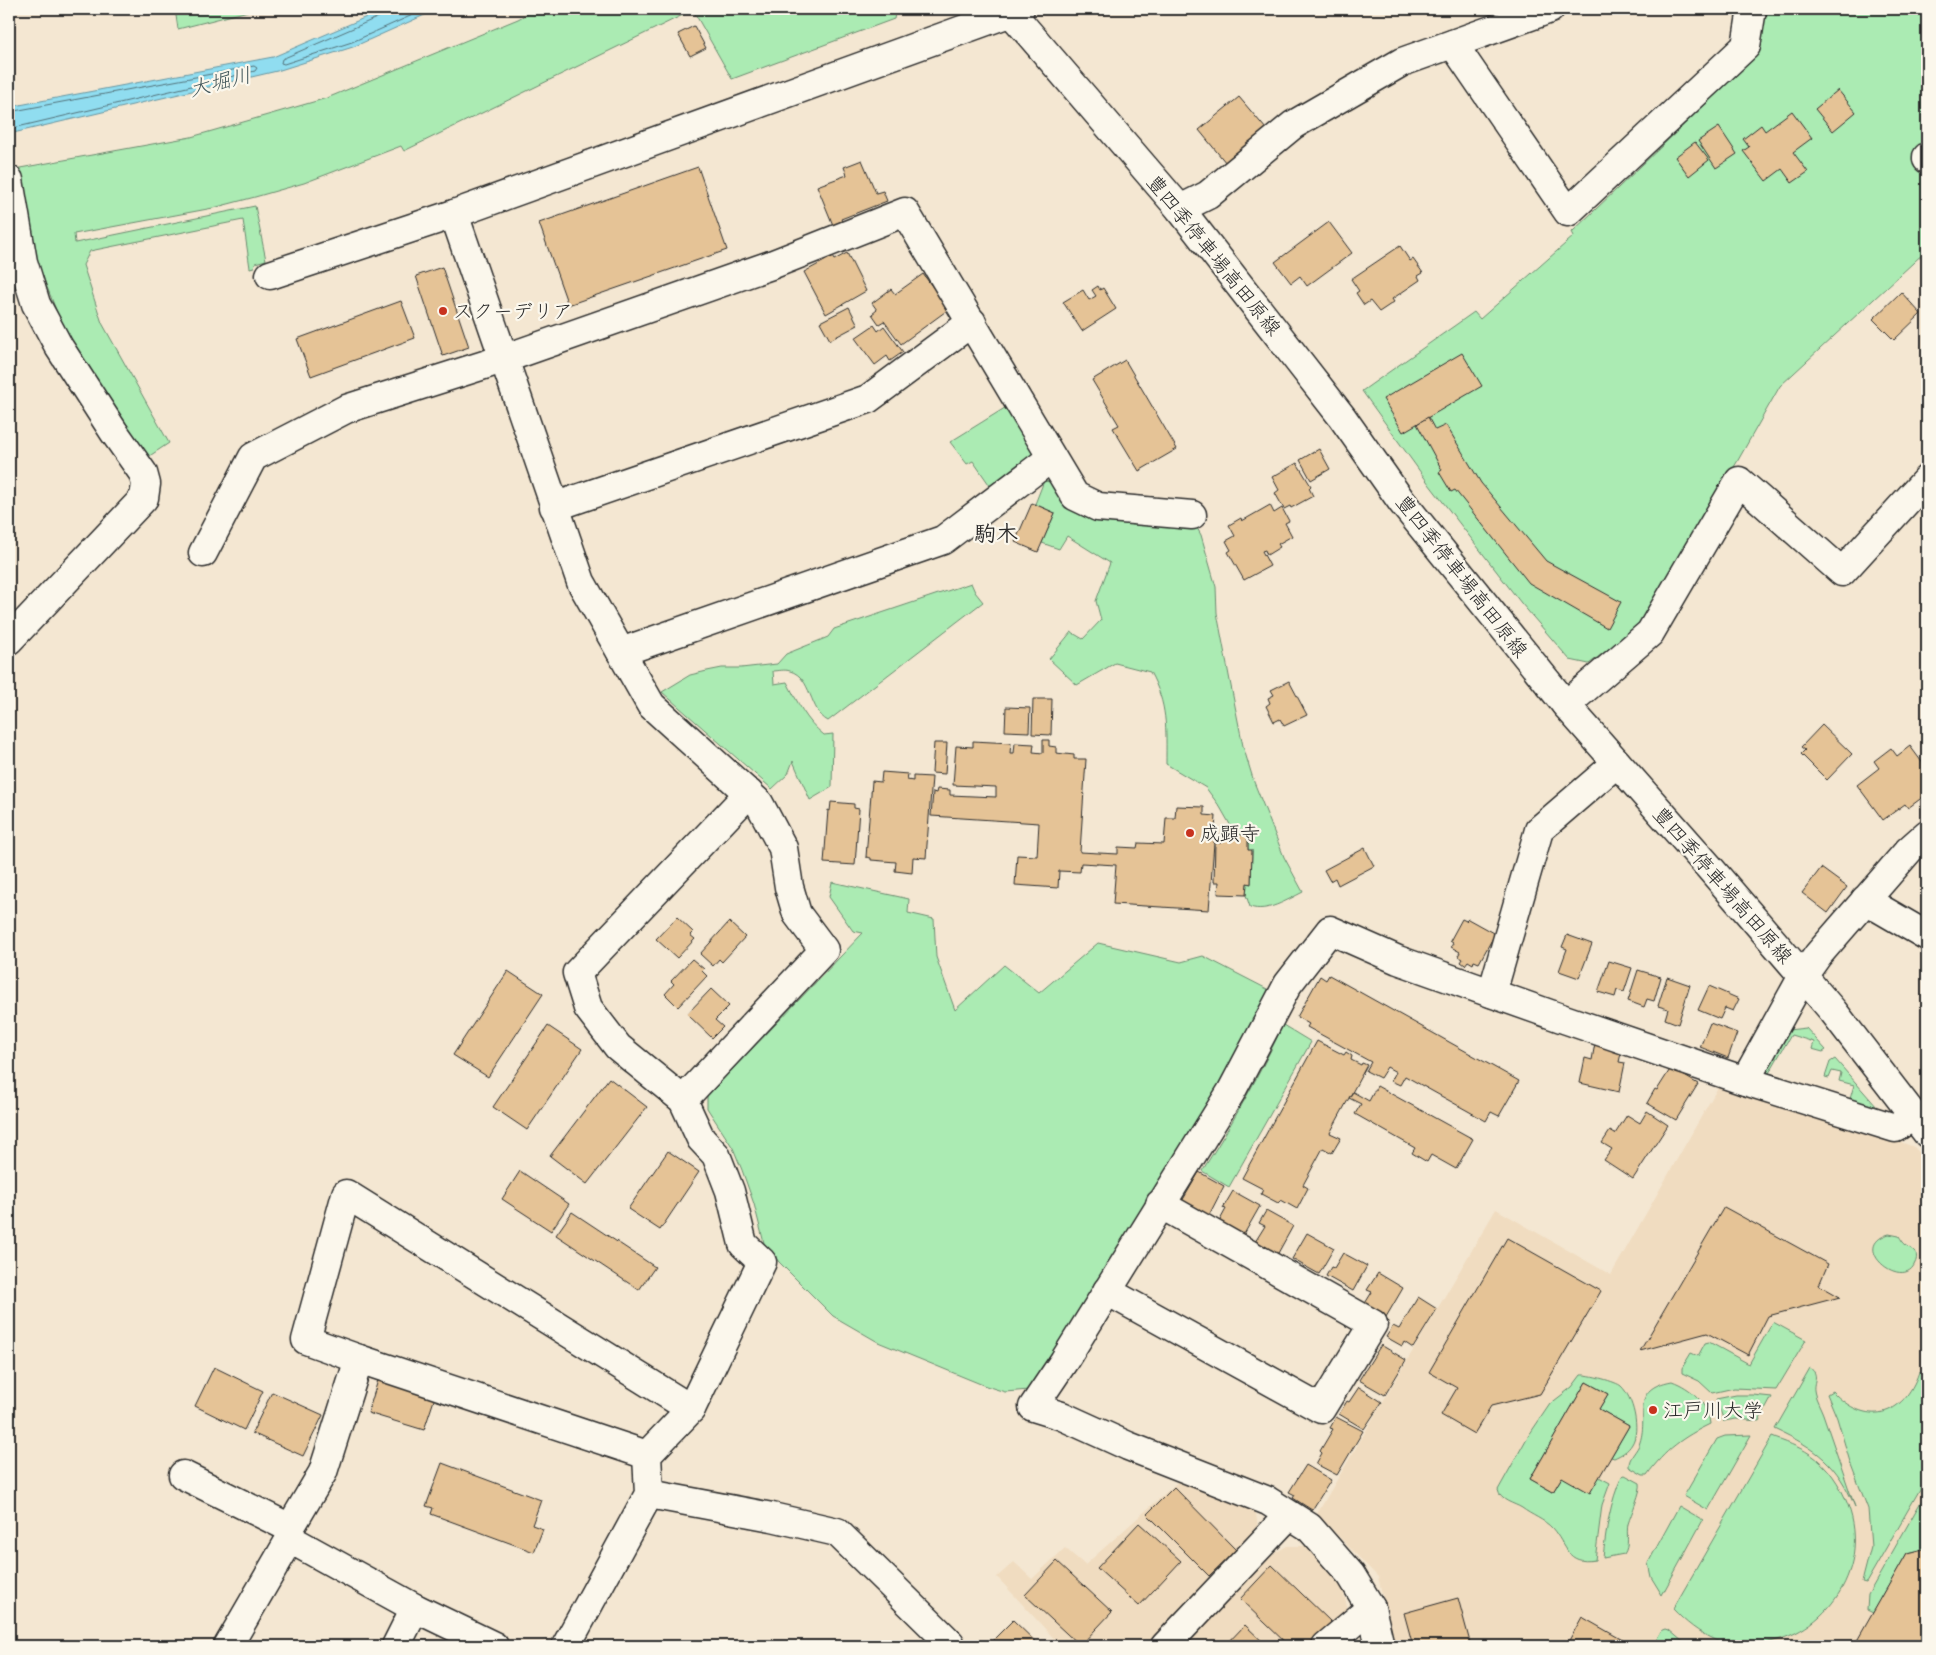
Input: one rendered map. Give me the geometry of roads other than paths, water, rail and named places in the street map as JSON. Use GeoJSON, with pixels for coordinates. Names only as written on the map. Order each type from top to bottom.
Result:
{"type":"FeatureCollection","features":[{"type":"Feature","properties":{"kind":"street"},"geometry":{"type":"LineString","coordinates":[[1180,209],[1208,195],[1293,125],[1402,62],[1550,9]]}},
{"type":"Feature","properties":{"kind":"street"},"geometry":{"type":"LineString","coordinates":[[1453,44],[1568,212],[1746,46],[1752,9]]}},
{"type":"Feature","properties":{"kind":"street"},"geometry":{"type":"LineString","coordinates":[[270,275],[454,214],[1013,10]]}},
{"type":"Feature","properties":{"kind":"street","name":"豊四季停車場高田原線"},"geometry":{"type":"LineString","coordinates":[[1013,10],[1180,209],[1342,417],[1402,502],[1566,705],[1833,1011],[1920,1124]]}},
{"type":"Feature","properties":{"kind":"street"},"geometry":{"type":"LineString","coordinates":[[9,180],[22,262],[36,304],[59,347],[143,473],[146,484],[144,498],[9,640]]}},
{"type":"Feature","properties":{"kind":"street"},"geometry":{"type":"LineString","coordinates":[[203,553],[253,457],[346,410],[503,359],[772,265],[905,212],[1075,496],[1098,507],[1192,516]]}},
{"type":"Feature","properties":{"kind":"street"},"geometry":{"type":"LineString","coordinates":[[454,214],[581,582],[651,705],[759,803],[783,848],[789,887],[797,914],[824,950],[683,1100]]}},
{"type":"Feature","properties":{"kind":"street"},"geometry":{"type":"LineString","coordinates":[[554,507],[868,399],[972,322]]}},
{"type":"Feature","properties":{"kind":"street"},"geometry":{"type":"LineString","coordinates":[[622,652],[943,540],[1051,458]]}},
{"type":"Feature","properties":{"kind":"street"},"geometry":{"type":"LineString","coordinates":[[1566,705],[1650,633],[1739,481],[1842,572],[1927,480]]}},
{"type":"Feature","properties":{"kind":"street"},"geometry":{"type":"LineString","coordinates":[[1492,993],[1539,830],[1617,763]]}},
{"type":"Feature","properties":{"kind":"street"},"geometry":{"type":"LineString","coordinates":[[566,1646],[649,1494],[647,1455],[691,1409],[762,1262],[744,1244],[730,1191],[716,1156],[701,1139],[683,1100],[618,1047],[588,1008],[577,973],[749,793]]}},
{"type":"Feature","properties":{"kind":"street"},"geometry":{"type":"LineString","coordinates":[[1745,1081],[1803,976],[1818,955],[1909,850],[1927,834]]}},
{"type":"Feature","properties":{"kind":"street"},"geometry":{"type":"LineString","coordinates":[[1865,900],[1927,936]]}},
{"type":"Feature","properties":{"kind":"street"},"geometry":{"type":"LineString","coordinates":[[1380,1646],[1371,1608],[1351,1575],[1308,1527],[1268,1501],[1128,1446],[1062,1416],[1033,1407],[1230,1092],[1288,984],[1330,930],[1398,960],[1745,1081],[1895,1128],[1920,1124]]}},
{"type":"Feature","properties":{"kind":"street"},"geometry":{"type":"LineString","coordinates":[[647,1455],[306,1340],[346,1194],[691,1409]]}},
{"type":"Feature","properties":{"kind":"street"},"geometry":{"type":"LineString","coordinates":[[1107,1291],[1321,1409],[1373,1324],[1160,1204]]}},
{"type":"Feature","properties":{"kind":"street"},"geometry":{"type":"LineString","coordinates":[[228,1646],[323,1472],[359,1359]]}},
{"type":"Feature","properties":{"kind":"street"},"geometry":{"type":"LineString","coordinates":[[183,1475],[290,1533],[415,1608],[494,1646]]}},
{"type":"Feature","properties":{"kind":"street"},"geometry":{"type":"LineString","coordinates":[[649,1494],[772,1517],[837,1532],[950,1642]]}},
{"type":"Feature","properties":{"kind":"street"},"geometry":{"type":"LineString","coordinates":[[1165,1646],[1289,1515]]}},
{"type":"Feature","properties":{"kind":"street"},"geometry":{"type":"LineString","coordinates":[[396,1646],[415,1608]]}},
{"type":"Feature","properties":{"kind":"street"},"geometry":{"type":"LineString","coordinates":[[1326,1646],[1371,1608]]}},
{"type":"Feature","properties":{"kind":"water","name":"大堀川"},"geometry":{"type":"Polygon","coordinates":[[[385,9],[438,9],[353,47],[277,71],[9,134],[9,107],[273,57],[385,9]]]}},
{"type":"Feature","properties":{"kind":"place","name":"スクーデリア"},"geometry":{"type":"Point","coordinates":[443,311]}},
{"type":"Feature","properties":{"kind":"place","name":"成顕寺"},"geometry":{"type":"Point","coordinates":[1190,833]}},
{"type":"Feature","properties":{"kind":"place","name":"江戸川大学"},"geometry":{"type":"Point","coordinates":[1653,1410]}},
{"type":"Feature","properties":{"kind":"district","name":"駒木"},"geometry":{"type":"Point","coordinates":[996,533]}}]}
